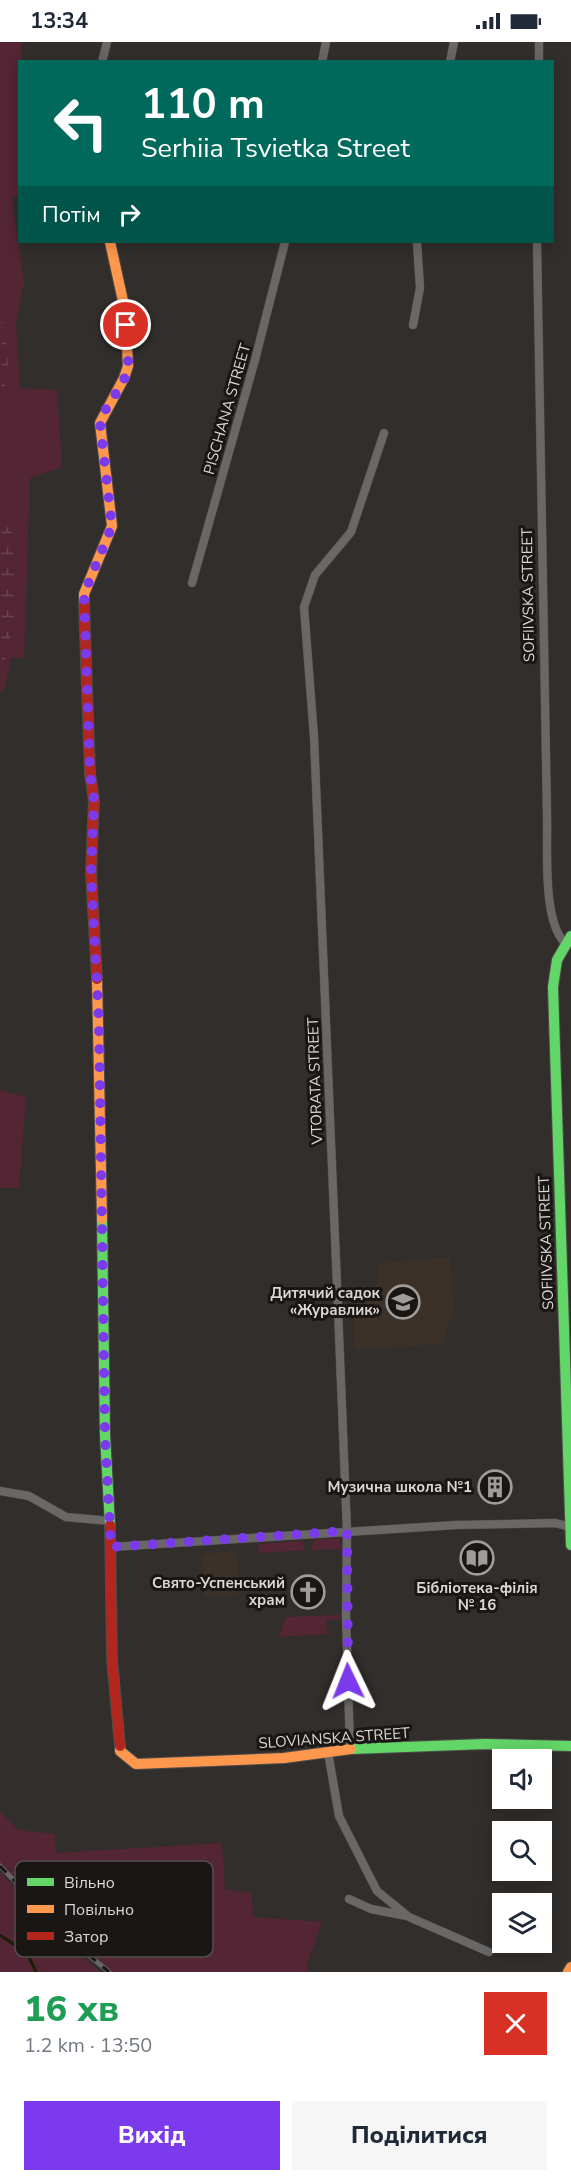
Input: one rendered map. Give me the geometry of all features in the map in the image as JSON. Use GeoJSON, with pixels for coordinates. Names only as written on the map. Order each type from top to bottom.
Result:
{"type":"FeatureCollection","features":[{"type":"Feature","properties":{"kind":"street"},"geometry":{"type":"LineString","coordinates":[[102,60],[107,42]]}},
{"type":"Feature","properties":{"kind":"street"},"geometry":{"type":"LineString","coordinates":[[322,60],[326,42]]}},
{"type":"Feature","properties":{"kind":"street"},"geometry":{"type":"LineString","coordinates":[[450,60],[454,42]]}},
{"type":"Feature","properties":{"kind":"street"},"geometry":{"type":"LineString","coordinates":[[538,42],[539,60]]}},
{"type":"Feature","properties":{"kind":"street"},"geometry":{"type":"LineString","coordinates":[[110,243],[121,284],[129,352],[125,377],[103,411],[100,423],[112,526],[84,594],[90,774],[94,800],[91,873],[99,1023],[100,1188],[111,1547],[456,1525],[555,1524],[571,1527]]}},
{"type":"Feature","properties":{"kind":"street","name":"PISCHANA STREET"},"geometry":{"type":"LineString","coordinates":[[192,583],[255,360],[285,243]]}},
{"type":"Feature","properties":{"kind":"street"},"geometry":{"type":"LineString","coordinates":[[413,325],[420,288],[417,243]]}},
{"type":"Feature","properties":{"kind":"street","name":"SOFIIVSKA STREET"},"geometry":{"type":"LineString","coordinates":[[537,243],[547,825],[553,918],[558,936],[568,939],[554,971],[554,1036],[571,1545]]}},
{"type":"Feature","properties":{"kind":"street","name":"VTORATA STREET"},"geometry":{"type":"LineString","coordinates":[[351,1749],[346,1614],[347,1531],[314,737],[304,607],[315,575],[351,532],[384,433]]}},
{"type":"Feature","properties":{"kind":"street"},"geometry":{"type":"LineString","coordinates":[[0,1491],[29,1496],[66,1517],[110,1521]]}},
{"type":"Feature","properties":{"kind":"street","name":"SLOVIANSKA STREET"},"geometry":{"type":"LineString","coordinates":[[111,1547],[112,1659],[120,1751],[136,1764],[284,1758],[351,1749],[485,1744],[571,1746]]}},
{"type":"Feature","properties":{"kind":"street"},"geometry":{"type":"LineString","coordinates":[[328,1752],[339,1815],[377,1891],[409,1917]]}},
{"type":"Feature","properties":{"kind":"street"},"geometry":{"type":"LineString","coordinates":[[349,1899],[371,1909],[409,1917],[489,1952]]}},
{"type":"Feature","properties":{"kind":"street"},"geometry":{"type":"LineString","coordinates":[[568,1972],[571,1967]]}},
{"type":"Feature","properties":{"kind":"shaded area","name":"Дитячий садок «Журавлик»"},"geometry":{"type":"Polygon","coordinates":[[[450,1257],[454,1308],[442,1344],[355,1350],[352,1296],[373,1294],[373,1285],[377,1284],[378,1267],[382,1263],[450,1257]]]}},
{"type":"Feature","properties":{"kind":"shaded area"},"geometry":{"type":"Polygon","coordinates":[[[236,1551],[240,1595],[205,1597],[201,1554],[236,1551]]]}},
{"type":"Feature","properties":{"kind":"green space"},"geometry":{"type":"Polygon","coordinates":[[[0,42],[21,42],[22,60],[18,60],[18,196],[12,198],[24,283],[16,323],[20,388],[57,390],[62,467],[30,478],[24,658],[11,658],[4,691],[0,691],[0,680],[15,620],[15,571],[19,552],[16,538],[0,517],[0,397],[4,389],[0,304],[0,42]]]}},
{"type":"Feature","properties":{"kind":"green space"},"geometry":{"type":"Polygon","coordinates":[[[0,304],[8,364],[5,387],[0,397],[0,304]]]}},
{"type":"Feature","properties":{"kind":"green space"},"geometry":{"type":"Polygon","coordinates":[[[0,517],[16,538],[19,552],[15,571],[15,620],[0,680],[0,517]]]}},
{"type":"Feature","properties":{"kind":"green space"},"geometry":{"type":"Polygon","coordinates":[[[0,1090],[26,1097],[19,1188],[0,1188],[0,1090]]]}},
{"type":"Feature","properties":{"kind":"green space"},"geometry":{"type":"Polygon","coordinates":[[[339,1538],[343,1549],[311,1550],[314,1540],[339,1538]]]}},
{"type":"Feature","properties":{"kind":"green space"},"geometry":{"type":"Polygon","coordinates":[[[302,1541],[305,1550],[258,1553],[259,1544],[302,1541]]]}},
{"type":"Feature","properties":{"kind":"green space"},"geometry":{"type":"Polygon","coordinates":[[[340,1615],[340,1619],[326,1620],[327,1634],[279,1637],[286,1617],[340,1615]]]}},
{"type":"Feature","properties":{"kind":"green space"},"geometry":{"type":"Polygon","coordinates":[[[0,1812],[19,1830],[55,1834],[56,1853],[222,1843],[225,1890],[252,1893],[253,1917],[322,1922],[306,1968],[312,1972],[112,1972],[96,1957],[213,1957],[213,1861],[15,1861],[15,1882],[0,1864],[0,1812]]]}},
{"type":"Feature","properties":{"kind":"green space"},"geometry":{"type":"Polygon","coordinates":[[[0,1872],[15,1888],[15,1957],[83,1957],[100,1972],[0,1972],[0,1872]]]}},
{"type":"Feature","properties":{"kind":"waterway"},"geometry":{"type":"LineString","coordinates":[[0,1935],[15,1945]]}},
{"type":"Feature","properties":{"kind":"waterway"},"geometry":{"type":"LineString","coordinates":[[29,1957],[36,1972]]}},
{"type":"Feature","properties":{"kind":"railway"},"geometry":{"type":"LineString","coordinates":[[0,1866],[15,1882]]}},
{"type":"Feature","properties":{"kind":"railway"},"geometry":{"type":"LineString","coordinates":[[91,1957],[109,1972]]}},
{"type":"Feature","properties":{"kind":"traffic: fast"},"geometry":{"type":"LineString","coordinates":[[571,936],[557,960],[553,987],[571,1545]]}},
{"type":"Feature","properties":{"kind":"traffic: fast"},"geometry":{"type":"LineString","coordinates":[[102,1219],[105,1435],[110,1525]]}},
{"type":"Feature","properties":{"kind":"traffic: fast"},"geometry":{"type":"LineString","coordinates":[[351,1749],[485,1744],[571,1746]]}},
{"type":"Feature","properties":{"kind":"traffic: slow"},"geometry":{"type":"LineString","coordinates":[[84,603],[84,594],[112,526],[100,423],[128,366],[125,310],[110,243]]}},
{"type":"Feature","properties":{"kind":"traffic: slow"},"geometry":{"type":"LineString","coordinates":[[97,979],[102,1219]]}},
{"type":"Feature","properties":{"kind":"traffic: slow"},"geometry":{"type":"LineString","coordinates":[[120,1746],[120,1751],[136,1764],[284,1758],[351,1749]]}},
{"type":"Feature","properties":{"kind":"traffic: slow"},"geometry":{"type":"LineString","coordinates":[[568,1972],[571,1967]]}},
{"type":"Feature","properties":{"kind":"traffic: jam"},"geometry":{"type":"LineString","coordinates":[[84,603],[90,774],[94,800],[91,872],[97,979]]}},
{"type":"Feature","properties":{"kind":"traffic: jam"},"geometry":{"type":"LineString","coordinates":[[110,1525],[112,1659],[120,1746]]}},
{"type":"Feature","properties":{"kind":"place","name":"Дитячий садок «Журавлик»"},"geometry":{"type":"Point","coordinates":[403,1302]}},
{"type":"Feature","properties":{"kind":"place","name":"Музична школа №1"},"geometry":{"type":"Point","coordinates":[495,1487]}},
{"type":"Feature","properties":{"kind":"place","name":"Бібліотека-філія № 16"},"geometry":{"type":"Point","coordinates":[477,1558]}},
{"type":"Feature","properties":{"kind":"place","name":"Свято-Успенський храм"},"geometry":{"type":"Point","coordinates":[308,1592]}},
{"type":"Feature","properties":{"kind":"route"},"geometry":{"type":"LineString","coordinates":[[126,325],[129,352],[125,377],[103,411],[100,423],[112,526],[84,594],[90,774],[94,800],[91,873],[99,1023],[105,1435],[111,1547],[347,1531],[348,1681]]}}]}
